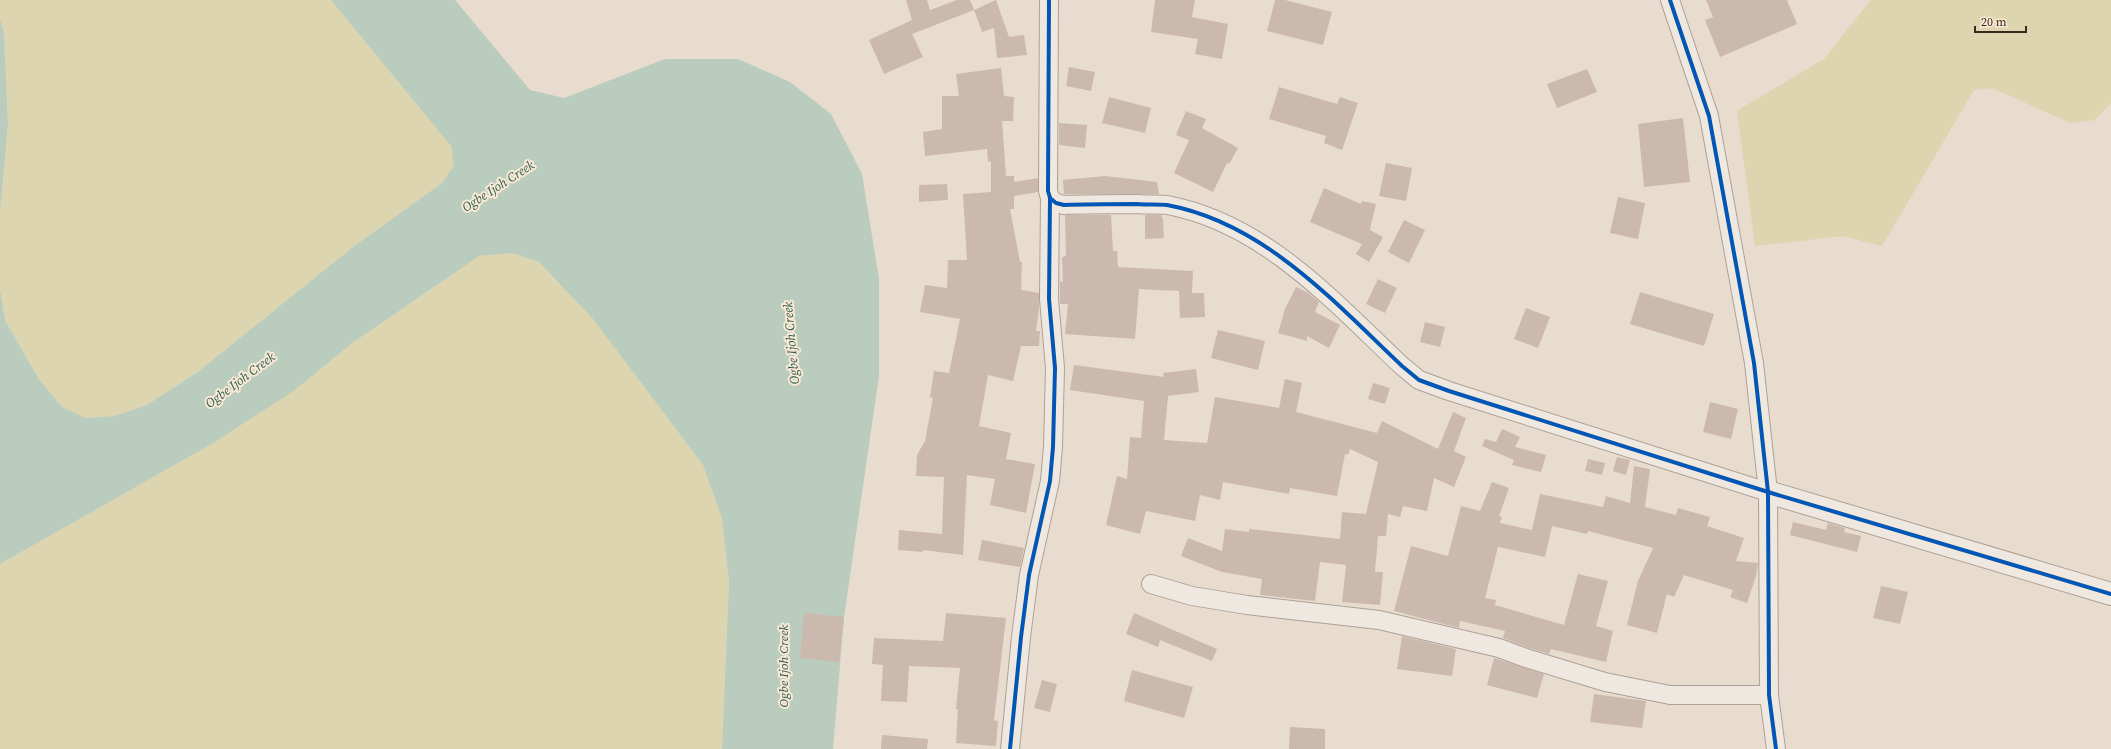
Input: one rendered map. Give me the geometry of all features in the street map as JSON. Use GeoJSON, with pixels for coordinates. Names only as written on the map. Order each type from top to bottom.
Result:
{"type":"FeatureCollection","features":[{"type":"Feature","properties":{"kind":"street"},"geometry":{"type":"LineString","coordinates":[[1010,749],[1021,637],[1029,575],[1050,481],[1053,447],[1055,368],[1049,299],[1050,198],[1048,191],[1049,0]]}},
{"type":"Feature","properties":{"kind":"street"},"geometry":{"type":"LineString","coordinates":[[1670,0],[1709,116],[1754,363],[1768,492],[1769,695],[1776,749]]}},
{"type":"Feature","properties":{"kind":"street"},"geometry":{"type":"LineString","coordinates":[[1050,198],[1056,203],[1064,205],[1166,205],[1206,216],[1248,235],[1273,251],[1304,276],[1419,380],[1491,405],[1768,492],[2111,594]]}},
{"type":"Feature","properties":{"kind":"street"},"geometry":{"type":"LineString","coordinates":[[1151,584],[1192,596],[1247,605],[1379,620],[1499,648],[1526,658],[1605,682],[1670,695],[1769,695]]}},
{"type":"Feature","properties":{"kind":"shaded area"},"geometry":{"type":"Polygon","coordinates":[[[0,0],[331,0],[451,146],[454,165],[442,183],[353,247],[199,371],[147,405],[114,416],[86,418],[62,407],[38,378],[5,320],[0,289],[0,213],[8,124],[4,34],[0,19],[0,0]]]}},
{"type":"Feature","properties":{"kind":"shaded area"},"geometry":{"type":"Polygon","coordinates":[[[1871,0],[2111,0],[2111,103],[2095,120],[2070,123],[1992,88],[1974,90],[1882,246],[1843,236],[1755,246],[1737,111],[1824,59],[1871,0]]]}},
{"type":"Feature","properties":{"kind":"shaded area"},"geometry":{"type":"Polygon","coordinates":[[[512,253],[539,262],[593,319],[703,465],[722,518],[729,582],[722,749],[0,749],[0,564],[215,442],[295,390],[351,344],[479,256],[512,253]]]}},
{"type":"Feature","properties":{"kind":"water","name":"Ogbe Ijoh Creek"},"geometry":{"type":"Polygon","coordinates":[[[331,0],[455,0],[530,90],[564,98],[665,59],[738,59],[790,82],[831,114],[862,174],[879,279],[879,376],[844,617],[833,749],[722,749],[729,582],[722,518],[703,465],[593,319],[539,262],[512,253],[479,256],[351,344],[295,390],[215,442],[0,564],[0,289],[5,320],[38,378],[62,407],[86,418],[114,416],[147,405],[199,371],[353,247],[442,183],[454,165],[451,146],[331,0]]]}},
{"type":"Feature","properties":{"kind":"water"},"geometry":{"type":"Polygon","coordinates":[[[0,19],[4,34],[8,124],[0,213],[0,19]]]}},
{"type":"Feature","properties":{"kind":"building"},"geometry":{"type":"Polygon","coordinates":[[[906,0],[927,0],[930,10],[957,0],[970,0],[974,10],[912,34],[923,57],[884,74],[869,40],[912,20],[906,0]]]}},
{"type":"Feature","properties":{"kind":"building"},"geometry":{"type":"Polygon","coordinates":[[[996,0],[1009,37],[1024,35],[1027,55],[997,58],[994,28],[982,32],[974,10],[996,0]]]}},
{"type":"Feature","properties":{"kind":"building"},"geometry":{"type":"Polygon","coordinates":[[[1155,0],[1195,0],[1192,17],[1228,24],[1222,59],[1195,54],[1198,39],[1151,32],[1155,0]]]}},
{"type":"Feature","properties":{"kind":"building"},"geometry":{"type":"Polygon","coordinates":[[[1275,0],[1285,0],[1332,12],[1323,45],[1267,31],[1275,0]]]}},
{"type":"Feature","properties":{"kind":"building"},"geometry":{"type":"Polygon","coordinates":[[[1706,0],[1787,0],[1797,24],[1720,57],[1705,20],[1713,17],[1706,0]]]}},
{"type":"Feature","properties":{"kind":"building"},"geometry":{"type":"Polygon","coordinates":[[[1069,67],[1095,72],[1091,91],[1066,86],[1069,67]]]}},
{"type":"Feature","properties":{"kind":"building"},"geometry":{"type":"Polygon","coordinates":[[[1001,68],[1004,96],[1014,97],[1013,121],[1002,121],[1006,176],[1014,176],[1014,182],[1038,178],[1038,192],[1014,196],[1014,209],[1010,209],[1020,262],[1022,262],[1021,290],[1039,293],[1039,309],[1036,331],[1040,331],[1039,346],[1021,346],[1013,381],[988,375],[979,426],[1011,433],[1006,459],[1035,464],[1026,513],[990,505],[995,479],[967,475],[963,555],[923,550],[923,552],[898,550],[899,530],[942,534],[944,477],[916,476],[917,455],[925,441],[933,398],[930,397],[934,371],[949,373],[960,319],[920,312],[925,285],[947,288],[948,260],[967,260],[963,194],[991,192],[991,161],[988,162],[987,149],[925,156],[923,132],[942,129],[942,96],[959,96],[956,74],[1001,68]]]}},
{"type":"Feature","properties":{"kind":"building"},"geometry":{"type":"Polygon","coordinates":[[[1587,69],[1597,92],[1557,108],[1547,84],[1587,69]]]}},
{"type":"Feature","properties":{"kind":"building"},"geometry":{"type":"Polygon","coordinates":[[[1279,87],[1337,104],[1340,97],[1358,103],[1342,150],[1324,143],[1326,136],[1269,119],[1279,87]]]}},
{"type":"Feature","properties":{"kind":"building"},"geometry":{"type":"Polygon","coordinates":[[[1109,97],[1151,108],[1145,133],[1102,123],[1109,97]]]}},
{"type":"Feature","properties":{"kind":"building"},"geometry":{"type":"Polygon","coordinates":[[[1186,111],[1206,119],[1202,128],[1238,148],[1229,164],[1227,163],[1213,192],[1174,173],[1189,140],[1176,135],[1186,111]]]}},
{"type":"Feature","properties":{"kind":"building"},"geometry":{"type":"Polygon","coordinates":[[[1683,118],[1690,182],[1644,187],[1638,124],[1683,118]]]}},
{"type":"Feature","properties":{"kind":"building"},"geometry":{"type":"Polygon","coordinates":[[[1059,123],[1087,125],[1085,148],[1059,145],[1059,123]]]}},
{"type":"Feature","properties":{"kind":"building"},"geometry":{"type":"Polygon","coordinates":[[[1386,163],[1412,168],[1406,201],[1379,196],[1386,163]]]}},
{"type":"Feature","properties":{"kind":"building"},"geometry":{"type":"Polygon","coordinates":[[[1105,176],[1157,182],[1159,194],[1064,194],[1063,180],[1105,176]]]}},
{"type":"Feature","properties":{"kind":"building"},"geometry":{"type":"Polygon","coordinates":[[[947,184],[948,200],[919,202],[919,185],[947,184]]]}},
{"type":"Feature","properties":{"kind":"building"},"geometry":{"type":"Polygon","coordinates":[[[1324,188],[1361,204],[1362,201],[1376,204],[1370,230],[1383,237],[1369,262],[1356,254],[1362,244],[1310,222],[1324,188]]]}},
{"type":"Feature","properties":{"kind":"building"},"geometry":{"type":"Polygon","coordinates":[[[1618,197],[1645,203],[1638,239],[1610,233],[1618,197]]]}},
{"type":"Feature","properties":{"kind":"building"},"geometry":{"type":"Polygon","coordinates":[[[1065,215],[1111,215],[1113,251],[1117,251],[1118,267],[1193,271],[1192,293],[1204,293],[1205,317],[1180,318],[1179,291],[1139,289],[1135,339],[1065,334],[1068,304],[1060,304],[1060,281],[1063,282],[1062,257],[1066,256],[1065,215]]]}},
{"type":"Feature","properties":{"kind":"building"},"geometry":{"type":"Polygon","coordinates":[[[1145,215],[1161,215],[1163,219],[1164,238],[1145,239],[1145,215]]]}},
{"type":"Feature","properties":{"kind":"building"},"geometry":{"type":"Polygon","coordinates":[[[1404,220],[1425,230],[1409,263],[1388,252],[1404,220]]]}},
{"type":"Feature","properties":{"kind":"building"},"geometry":{"type":"Polygon","coordinates":[[[1378,279],[1397,288],[1385,313],[1366,304],[1378,279]]]}},
{"type":"Feature","properties":{"kind":"building"},"geometry":{"type":"Polygon","coordinates":[[[1296,287],[1307,292],[1319,302],[1315,312],[1340,325],[1329,348],[1307,336],[1307,341],[1278,333],[1285,309],[1296,287]]]}},
{"type":"Feature","properties":{"kind":"building"},"geometry":{"type":"Polygon","coordinates":[[[1640,292],[1714,314],[1704,346],[1630,324],[1640,292]]]}},
{"type":"Feature","properties":{"kind":"building"},"geometry":{"type":"Polygon","coordinates":[[[1526,308],[1550,317],[1538,348],[1514,339],[1526,308]]]}},
{"type":"Feature","properties":{"kind":"building"},"geometry":{"type":"Polygon","coordinates":[[[1425,322],[1445,327],[1440,347],[1420,342],[1425,322]]]}},
{"type":"Feature","properties":{"kind":"building"},"geometry":{"type":"Polygon","coordinates":[[[1218,330],[1265,341],[1258,370],[1211,358],[1218,330]]]}},
{"type":"Feature","properties":{"kind":"building"},"geometry":{"type":"Polygon","coordinates":[[[1074,365],[1164,377],[1163,373],[1196,369],[1199,392],[1168,396],[1164,440],[1207,443],[1215,397],[1279,408],[1285,379],[1302,383],[1296,412],[1377,433],[1382,421],[1438,449],[1453,412],[1466,418],[1454,451],[1466,457],[1454,487],[1434,478],[1427,511],[1403,506],[1400,517],[1388,514],[1386,536],[1378,536],[1375,572],[1383,572],[1380,605],[1342,602],[1346,565],[1320,562],[1315,601],[1260,595],[1262,579],[1222,572],[1181,556],[1188,538],[1222,551],[1225,529],[1249,532],[1249,529],[1340,539],[1342,512],[1366,514],[1378,462],[1350,449],[1348,455],[1345,454],[1337,496],[1290,488],[1289,494],[1223,482],[1220,500],[1200,495],[1195,521],[1146,511],[1140,534],[1106,525],[1117,476],[1127,479],[1130,437],[1141,438],[1144,401],[1070,390],[1074,365]]]}},
{"type":"Feature","properties":{"kind":"building"},"geometry":{"type":"Polygon","coordinates":[[[1373,383],[1390,388],[1385,404],[1368,399],[1373,383]]]}},
{"type":"Feature","properties":{"kind":"building"},"geometry":{"type":"Polygon","coordinates":[[[1710,402],[1738,409],[1731,439],[1703,432],[1710,402]]]}},
{"type":"Feature","properties":{"kind":"building"},"geometry":{"type":"Polygon","coordinates":[[[1502,429],[1520,437],[1515,447],[1546,455],[1541,472],[1512,465],[1514,460],[1482,446],[1485,439],[1496,442],[1502,429]]]}},
{"type":"Feature","properties":{"kind":"building"},"geometry":{"type":"Polygon","coordinates":[[[1617,457],[1630,460],[1626,475],[1613,471],[1617,457]]]}},
{"type":"Feature","properties":{"kind":"building"},"geometry":{"type":"Polygon","coordinates":[[[1588,459],[1605,463],[1602,475],[1585,471],[1588,459]]]}},
{"type":"Feature","properties":{"kind":"building"},"geometry":{"type":"Polygon","coordinates":[[[1634,466],[1650,469],[1645,507],[1676,515],[1678,508],[1710,517],[1707,526],[1744,538],[1736,561],[1758,563],[1756,576],[1747,603],[1730,597],[1733,590],[1684,575],[1674,597],[1667,594],[1657,633],[1627,625],[1638,581],[1653,548],[1588,531],[1587,534],[1552,526],[1545,557],[1498,547],[1485,598],[1496,600],[1495,605],[1564,625],[1578,574],[1608,581],[1596,626],[1613,631],[1606,662],[1551,649],[1549,654],[1529,648],[1503,638],[1505,631],[1460,621],[1459,628],[1394,611],[1411,546],[1448,556],[1461,506],[1480,511],[1492,482],[1509,488],[1499,516],[1502,517],[1500,523],[1532,530],[1540,494],[1603,507],[1606,496],[1630,503],[1634,466]]]}},
{"type":"Feature","properties":{"kind":"building"},"geometry":{"type":"Polygon","coordinates":[[[1793,522],[1826,530],[1828,523],[1845,528],[1844,532],[1861,536],[1857,552],[1790,535],[1793,522]]]}},
{"type":"Feature","properties":{"kind":"building"},"geometry":{"type":"Polygon","coordinates":[[[982,540],[1024,548],[1020,567],[978,560],[982,540]]]}},
{"type":"Feature","properties":{"kind":"building"},"geometry":{"type":"Polygon","coordinates":[[[1881,586],[1908,592],[1900,624],[1873,618],[1881,586]]]}},
{"type":"Feature","properties":{"kind":"building"},"geometry":{"type":"Polygon","coordinates":[[[804,613],[844,617],[839,662],[800,658],[804,613]]]}},
{"type":"Feature","properties":{"kind":"building"},"geometry":{"type":"Polygon","coordinates":[[[946,613],[1006,618],[994,720],[998,721],[996,746],[956,743],[958,709],[956,709],[960,668],[909,666],[907,702],[881,701],[883,665],[872,664],[874,638],[943,641],[946,613]]]}},
{"type":"Feature","properties":{"kind":"building"},"geometry":{"type":"Polygon","coordinates":[[[1134,613],[1217,649],[1212,661],[1160,640],[1158,647],[1126,634],[1134,613]]]}},
{"type":"Feature","properties":{"kind":"building"},"geometry":{"type":"Polygon","coordinates":[[[1402,636],[1456,649],[1452,676],[1397,669],[1402,636]]]}},
{"type":"Feature","properties":{"kind":"building"},"geometry":{"type":"Polygon","coordinates":[[[1494,658],[1544,674],[1537,698],[1487,685],[1494,658]]]}},
{"type":"Feature","properties":{"kind":"building"},"geometry":{"type":"Polygon","coordinates":[[[1132,670],[1193,687],[1184,718],[1124,701],[1132,670]]]}},
{"type":"Feature","properties":{"kind":"building"},"geometry":{"type":"Polygon","coordinates":[[[1042,680],[1057,684],[1050,712],[1034,708],[1042,680]]]}},
{"type":"Feature","properties":{"kind":"building"},"geometry":{"type":"Polygon","coordinates":[[[1594,694],[1646,701],[1642,728],[1590,722],[1594,694]]]}},
{"type":"Feature","properties":{"kind":"building"},"geometry":{"type":"Polygon","coordinates":[[[1290,727],[1325,729],[1325,749],[1289,749],[1290,727]]]}},
{"type":"Feature","properties":{"kind":"building"},"geometry":{"type":"Polygon","coordinates":[[[882,735],[928,739],[927,749],[881,749],[882,735]]]}},
{"type":"Feature","properties":{"kind":"cycle path"},"geometry":{"type":"LineString","coordinates":[[1010,749],[1021,637],[1029,575],[1050,481],[1053,447],[1055,368],[1049,299],[1050,198],[1048,191],[1049,0]]}},
{"type":"Feature","properties":{"kind":"cycle path"},"geometry":{"type":"LineString","coordinates":[[1670,0],[1709,116],[1754,363],[1768,492],[1769,695],[1776,749]]}},
{"type":"Feature","properties":{"kind":"cycle path"},"geometry":{"type":"LineString","coordinates":[[1050,198],[1056,203],[1064,205],[1167,205],[1202,214],[1235,229],[1266,247],[1295,268],[1323,291],[1402,366],[1419,380],[1449,391],[1768,492],[2111,594]]}}]}
